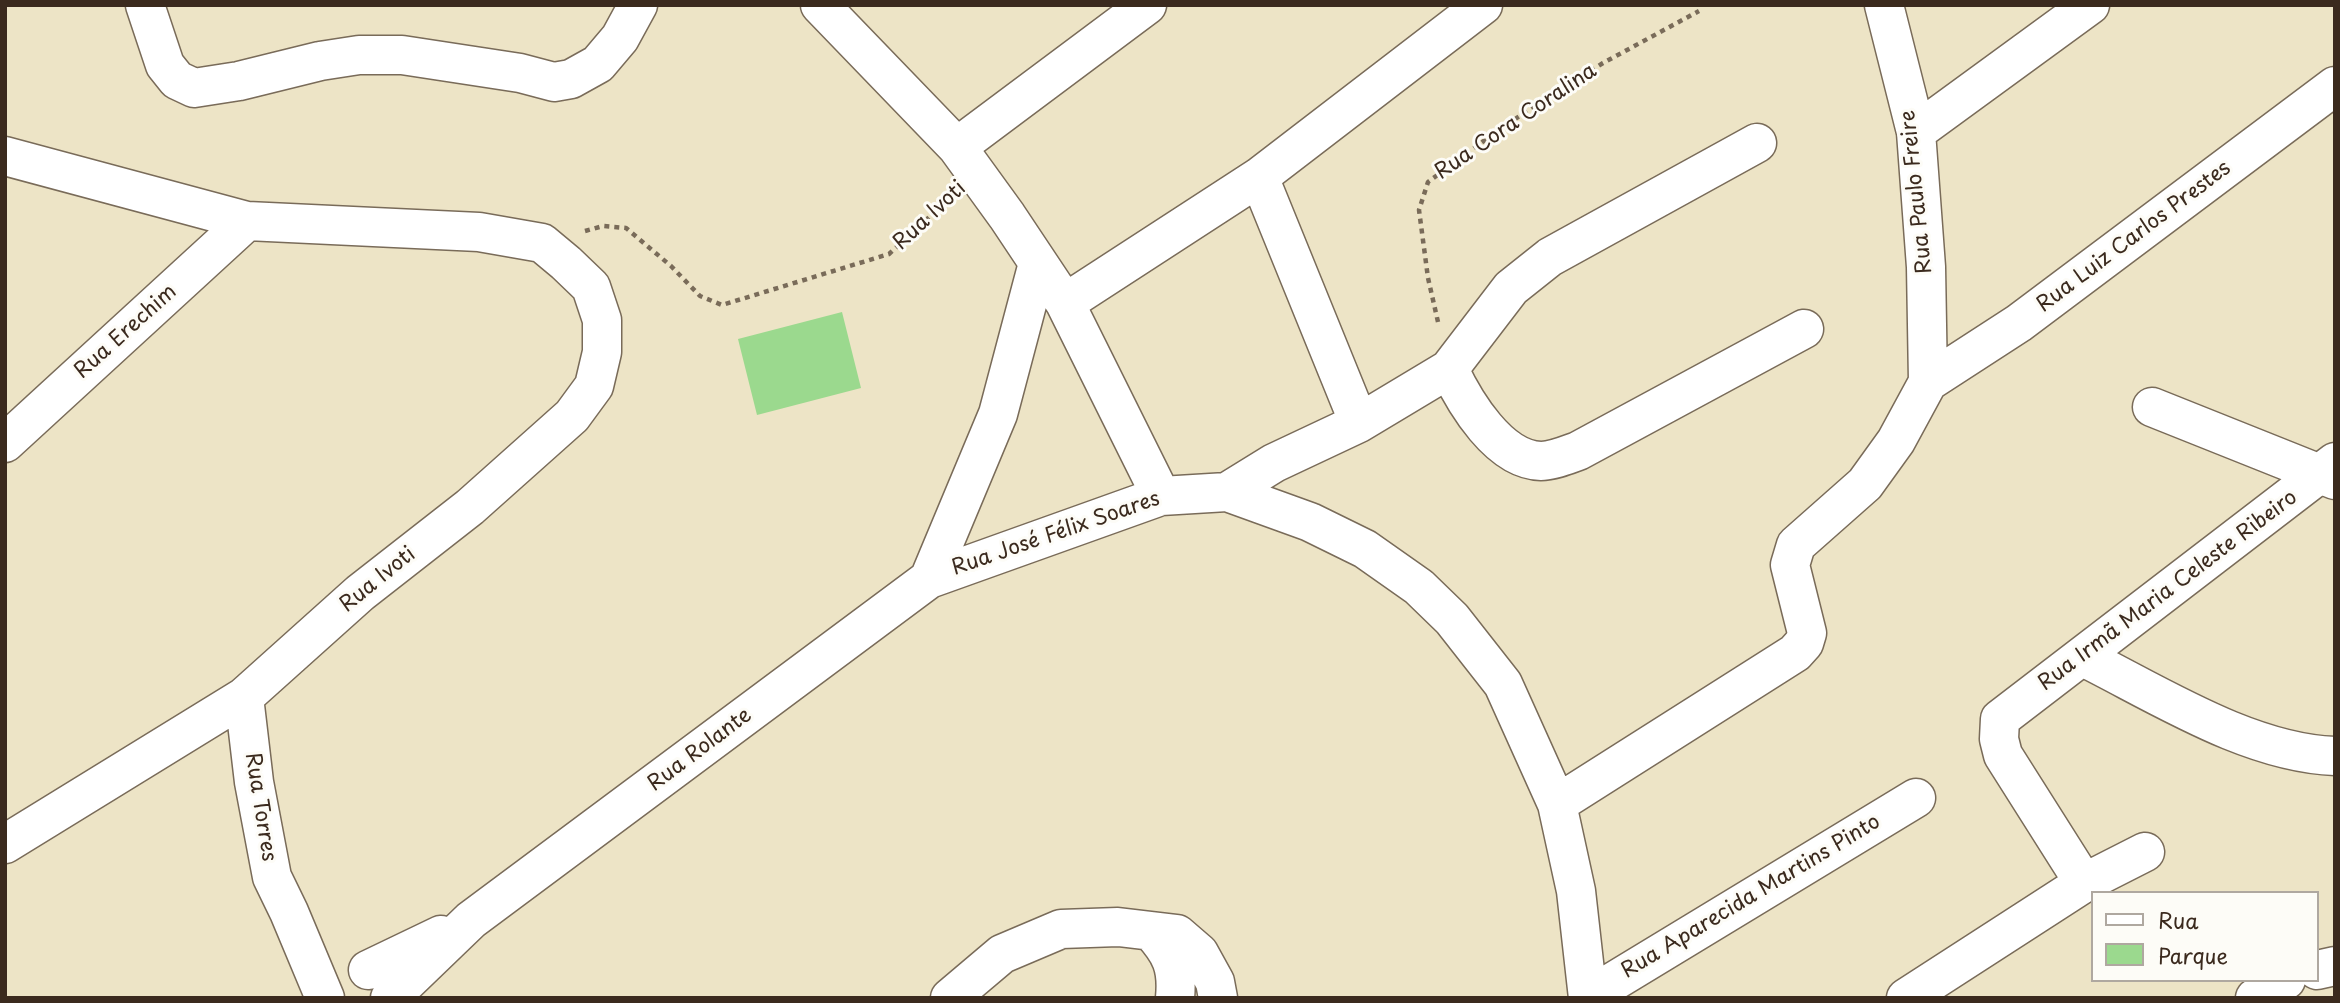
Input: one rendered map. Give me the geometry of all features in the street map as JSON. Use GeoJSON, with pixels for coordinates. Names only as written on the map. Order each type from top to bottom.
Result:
{"type":"FeatureCollection","features":[{"type":"Feature","properties":{"kind":"street"},"geometry":{"type":"LineString","coordinates":[[145,5],[165,65],[177,80],[194,88],[359,55],[402,55],[520,73],[554,82],[571,79],[598,64],[620,38],[638,5]]}},
{"type":"Feature","properties":{"kind":"street"},"geometry":{"type":"LineString","coordinates":[[820,5],[967,160],[1065,303],[1161,496]]}},
{"type":"Feature","properties":{"kind":"street"},"geometry":{"type":"LineString","coordinates":[[967,160],[1147,5]]}},
{"type":"Feature","properties":{"kind":"street"},"geometry":{"type":"LineString","coordinates":[[1065,303],[1259,177],[1483,5]]}},
{"type":"Feature","properties":{"kind":"street","name":"Rua Paulo Freire"},"geometry":{"type":"LineString","coordinates":[[1884,5],[1916,132],[1926,267],[1928,382]]}},
{"type":"Feature","properties":{"kind":"street"},"geometry":{"type":"LineString","coordinates":[[1916,132],[2090,5]]}},
{"type":"Feature","properties":{"kind":"street","name":"Rua Luiz Carlos Prestes"},"geometry":{"type":"LineString","coordinates":[[1928,382],[2019,323],[2335,86]]}},
{"type":"Feature","properties":{"kind":"street"},"geometry":{"type":"LineString","coordinates":[[1227,492],[1274,463],[1360,423],[1449,369],[1511,288],[1527,273],[1550,257],[1757,143]]}},
{"type":"Feature","properties":{"kind":"street","name":"Rua Ivoti"},"geometry":{"type":"LineString","coordinates":[[5,156],[247,221],[479,232],[542,243],[566,262],[591,288],[602,320],[602,352],[594,386],[572,416],[470,507],[360,593],[244,697],[5,844]]}},
{"type":"Feature","properties":{"kind":"street"},"geometry":{"type":"LineString","coordinates":[[1259,177],[1360,423]]}},
{"type":"Feature","properties":{"kind":"street","name":"Rua Erechim"},"geometry":{"type":"LineString","coordinates":[[5,443],[247,221]]}},
{"type":"Feature","properties":{"kind":"street"},"geometry":{"type":"LineString","coordinates":[[929,579],[998,414],[1038,263]]}},
{"type":"Feature","properties":{"kind":"street"},"geometry":{"type":"LineString","coordinates":[[1449,369],[1475,414],[1507,449],[1526,458],[1543,461],[1578,451],[1804,329]]}},
{"type":"Feature","properties":{"kind":"street"},"geometry":{"type":"LineString","coordinates":[[1557,804],[1795,653],[1804,643],[1807,633],[1790,565],[1796,545],[1865,484],[1896,441],[1928,382]]}},
{"type":"Feature","properties":{"kind":"street"},"geometry":{"type":"LineString","coordinates":[[2152,407],[2330,472]]}},
{"type":"Feature","properties":{"kind":"street","name":"Rua Irmã Maria Celeste Ribeiro"},"geometry":{"type":"LineString","coordinates":[[2084,883],[2003,755],[1999,739],[2000,719],[2330,472]]}},
{"type":"Feature","properties":{"kind":"street"},"geometry":{"type":"LineString","coordinates":[[1227,492],[1321,527],[1365,550],[1419,587],[1452,619],[1503,684],[1557,804],[1576,891],[1588,997]]}},
{"type":"Feature","properties":{"kind":"street","name":"Rua José Félix Soares"},"geometry":{"type":"LineString","coordinates":[[929,579],[1161,496],[1227,492]]}},
{"type":"Feature","properties":{"kind":"street","name":"Rua Rolante"},"geometry":{"type":"LineString","coordinates":[[326,998],[332,983],[339,975],[376,983],[471,920],[929,579]]}},
{"type":"Feature","properties":{"kind":"street"},"geometry":{"type":"LineString","coordinates":[[2083,657],[2221,726],[2268,744],[2335,756]]}},
{"type":"Feature","properties":{"kind":"street","name":"Rua Torres"},"geometry":{"type":"LineString","coordinates":[[244,697],[254,782],[272,877],[326,998]]}},
{"type":"Feature","properties":{"kind":"street","name":"Rua Aparecida Martins Pinto"},"geometry":{"type":"LineString","coordinates":[[1588,997],[1916,798]]}},
{"type":"Feature","properties":{"kind":"street"},"geometry":{"type":"LineString","coordinates":[[1906,998],[2084,883],[2145,852]]}},
{"type":"Feature","properties":{"kind":"street","name":"Rua Torres"},"geometry":{"type":"LineString","coordinates":[[289,912],[309,935],[376,983]]}},
{"type":"Feature","properties":{"kind":"street"},"geometry":{"type":"LineString","coordinates":[[950,998],[1002,954],[1061,929],[1118,927],[1177,934],[1199,953],[1215,982],[1218,998]]}},
{"type":"Feature","properties":{"kind":"street"},"geometry":{"type":"LineString","coordinates":[[1151,931],[1167,949],[1174,966],[1175,998]]}},
{"type":"Feature","properties":{"kind":"street"},"geometry":{"type":"LineString","coordinates":[[2255,998],[2283,982]]}},
{"type":"Feature","properties":{"kind":"path","name":"Rua Cora Coralina"},"geometry":{"type":"LineString","coordinates":[[1449,369],[1421,238],[1419,210],[1428,182],[1504,126],[1559,91],[1699,11]]}},
{"type":"Feature","properties":{"kind":"path","name":"Rua Ivoti"},"geometry":{"type":"LineString","coordinates":[[542,243],[603,226],[626,228],[671,266],[700,296],[722,305],[889,254],[967,160]]}},
{"type":"Feature","properties":{"kind":"green space"},"geometry":{"type":"Polygon","coordinates":[[[842,312],[861,388],[757,415],[738,339],[842,312]]]}}]}
